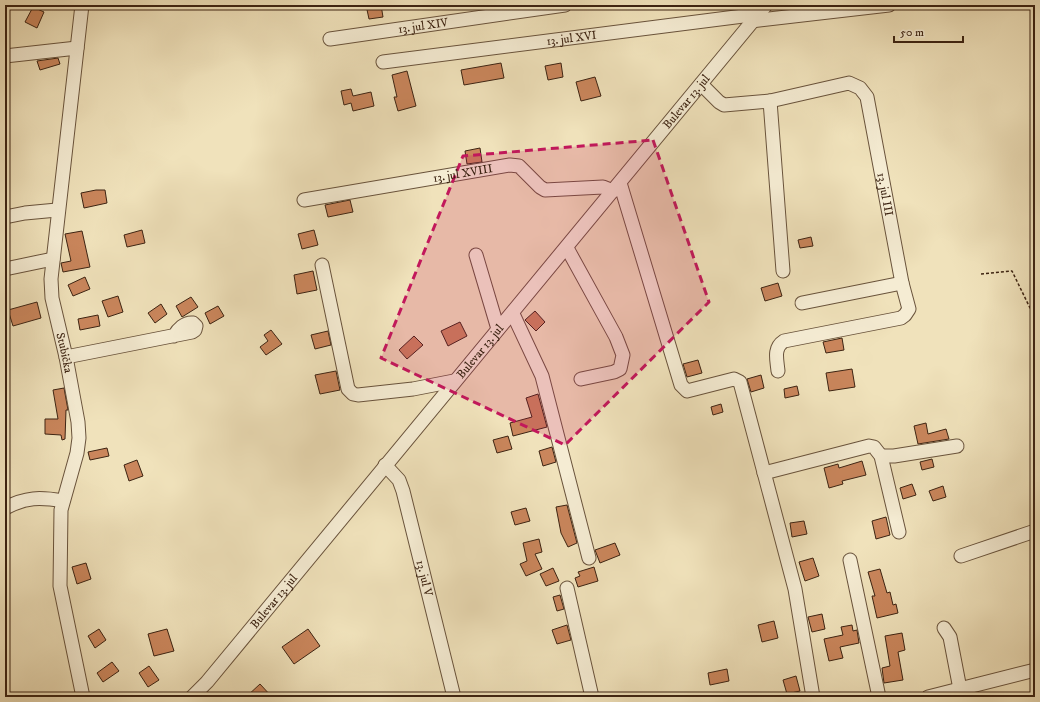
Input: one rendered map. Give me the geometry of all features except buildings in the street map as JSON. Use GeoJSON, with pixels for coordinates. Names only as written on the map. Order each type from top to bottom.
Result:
{"type":"FeatureCollection","features":[{"type":"Feature","properties":{"kind":"street","name":"Stubička"},"geometry":{"type":"LineString","coordinates":[[82,5],[51,279],[52,298],[66,357],[78,422],[79,438],[77,453],[61,510],[60,586],[83,697]]}},
{"type":"Feature","properties":{"kind":"street","name":"13. jul XIV"},"geometry":{"type":"LineString","coordinates":[[330,39],[565,5]]}},
{"type":"Feature","properties":{"kind":"street","name":"13. jul XVI"},"geometry":{"type":"LineString","coordinates":[[383,62],[759,14],[889,5]]}},
{"type":"Feature","properties":{"kind":"street","name":"Bulevar 13. jul"},"geometry":{"type":"LineString","coordinates":[[192,697],[207,682],[454,381],[567,248],[759,14]]}},
{"type":"Feature","properties":{"kind":"street"},"geometry":{"type":"LineString","coordinates":[[5,56],[77,48]]}},
{"type":"Feature","properties":{"kind":"street","name":"13. jul III"},"geometry":{"type":"LineString","coordinates":[[701,84],[724,105],[770,101],[849,83],[860,88],[867,97],[902,283],[909,309],[906,315],[784,341],[779,344],[776,353],[778,371]]}},
{"type":"Feature","properties":{"kind":"street"},"geometry":{"type":"LineString","coordinates":[[770,101],[783,271]]}},
{"type":"Feature","properties":{"kind":"street","name":"13. jul XVIII"},"geometry":{"type":"LineString","coordinates":[[304,200],[510,165],[519,166],[545,190],[616,187]]}},
{"type":"Feature","properties":{"kind":"street"},"geometry":{"type":"LineString","coordinates":[[616,187],[681,385],[687,391],[734,379],[740,382],[794,589],[813,697]]}},
{"type":"Feature","properties":{"kind":"street"},"geometry":{"type":"LineString","coordinates":[[5,217],[25,212],[58,210]]}},
{"type":"Feature","properties":{"kind":"street"},"geometry":{"type":"LineString","coordinates":[[567,248],[616,337],[623,356],[620,369],[614,372],[581,379]]}},
{"type":"Feature","properties":{"kind":"street"},"geometry":{"type":"LineString","coordinates":[[476,255],[498,329]]}},
{"type":"Feature","properties":{"kind":"street"},"geometry":{"type":"LineString","coordinates":[[5,269],[53,259]]}},
{"type":"Feature","properties":{"kind":"street"},"geometry":{"type":"LineString","coordinates":[[322,264],[348,389],[353,394],[358,396],[413,389],[454,381]]}},
{"type":"Feature","properties":{"kind":"street"},"geometry":{"type":"LineString","coordinates":[[802,303],[902,283]]}},
{"type":"Feature","properties":{"kind":"street"},"geometry":{"type":"LineString","coordinates":[[512,314],[542,376],[589,558]]}},
{"type":"Feature","properties":{"kind":"street"},"geometry":{"type":"LineString","coordinates":[[66,357],[174,336]]}},
{"type":"Feature","properties":{"kind":"street"},"geometry":{"type":"LineString","coordinates":[[764,473],[874,446],[881,456],[899,532]]}},
{"type":"Feature","properties":{"kind":"street"},"geometry":{"type":"LineString","coordinates":[[881,456],[894,456],[958,446]]}},
{"type":"Feature","properties":{"kind":"street","name":"13. jul V"},"geometry":{"type":"LineString","coordinates":[[385,465],[399,480],[403,491],[454,697]]}},
{"type":"Feature","properties":{"kind":"street"},"geometry":{"type":"LineString","coordinates":[[6,505],[41,498],[63,501]]}},
{"type":"Feature","properties":{"kind":"street"},"geometry":{"type":"LineString","coordinates":[[961,556],[1035,531]]}},
{"type":"Feature","properties":{"kind":"street"},"geometry":{"type":"LineString","coordinates":[[850,560],[879,697]]}},
{"type":"Feature","properties":{"kind":"street"},"geometry":{"type":"LineString","coordinates":[[567,588],[592,697]]}},
{"type":"Feature","properties":{"kind":"street"},"geometry":{"type":"LineString","coordinates":[[944,628],[950,637],[960,689]]}},
{"type":"Feature","properties":{"kind":"street"},"geometry":{"type":"LineString","coordinates":[[928,697],[1035,670]]}},
{"type":"Feature","properties":{"kind":"path"},"geometry":{"type":"LineString","coordinates":[[980,274],[1012,271],[1030,308],[1035,310]]}},
{"type":"Feature","properties":{"kind":"highlighted area"},"geometry":{"type":"Polygon","coordinates":[[[653,140],[709,302],[565,445],[381,358],[463,156],[653,140]]]}}]}
